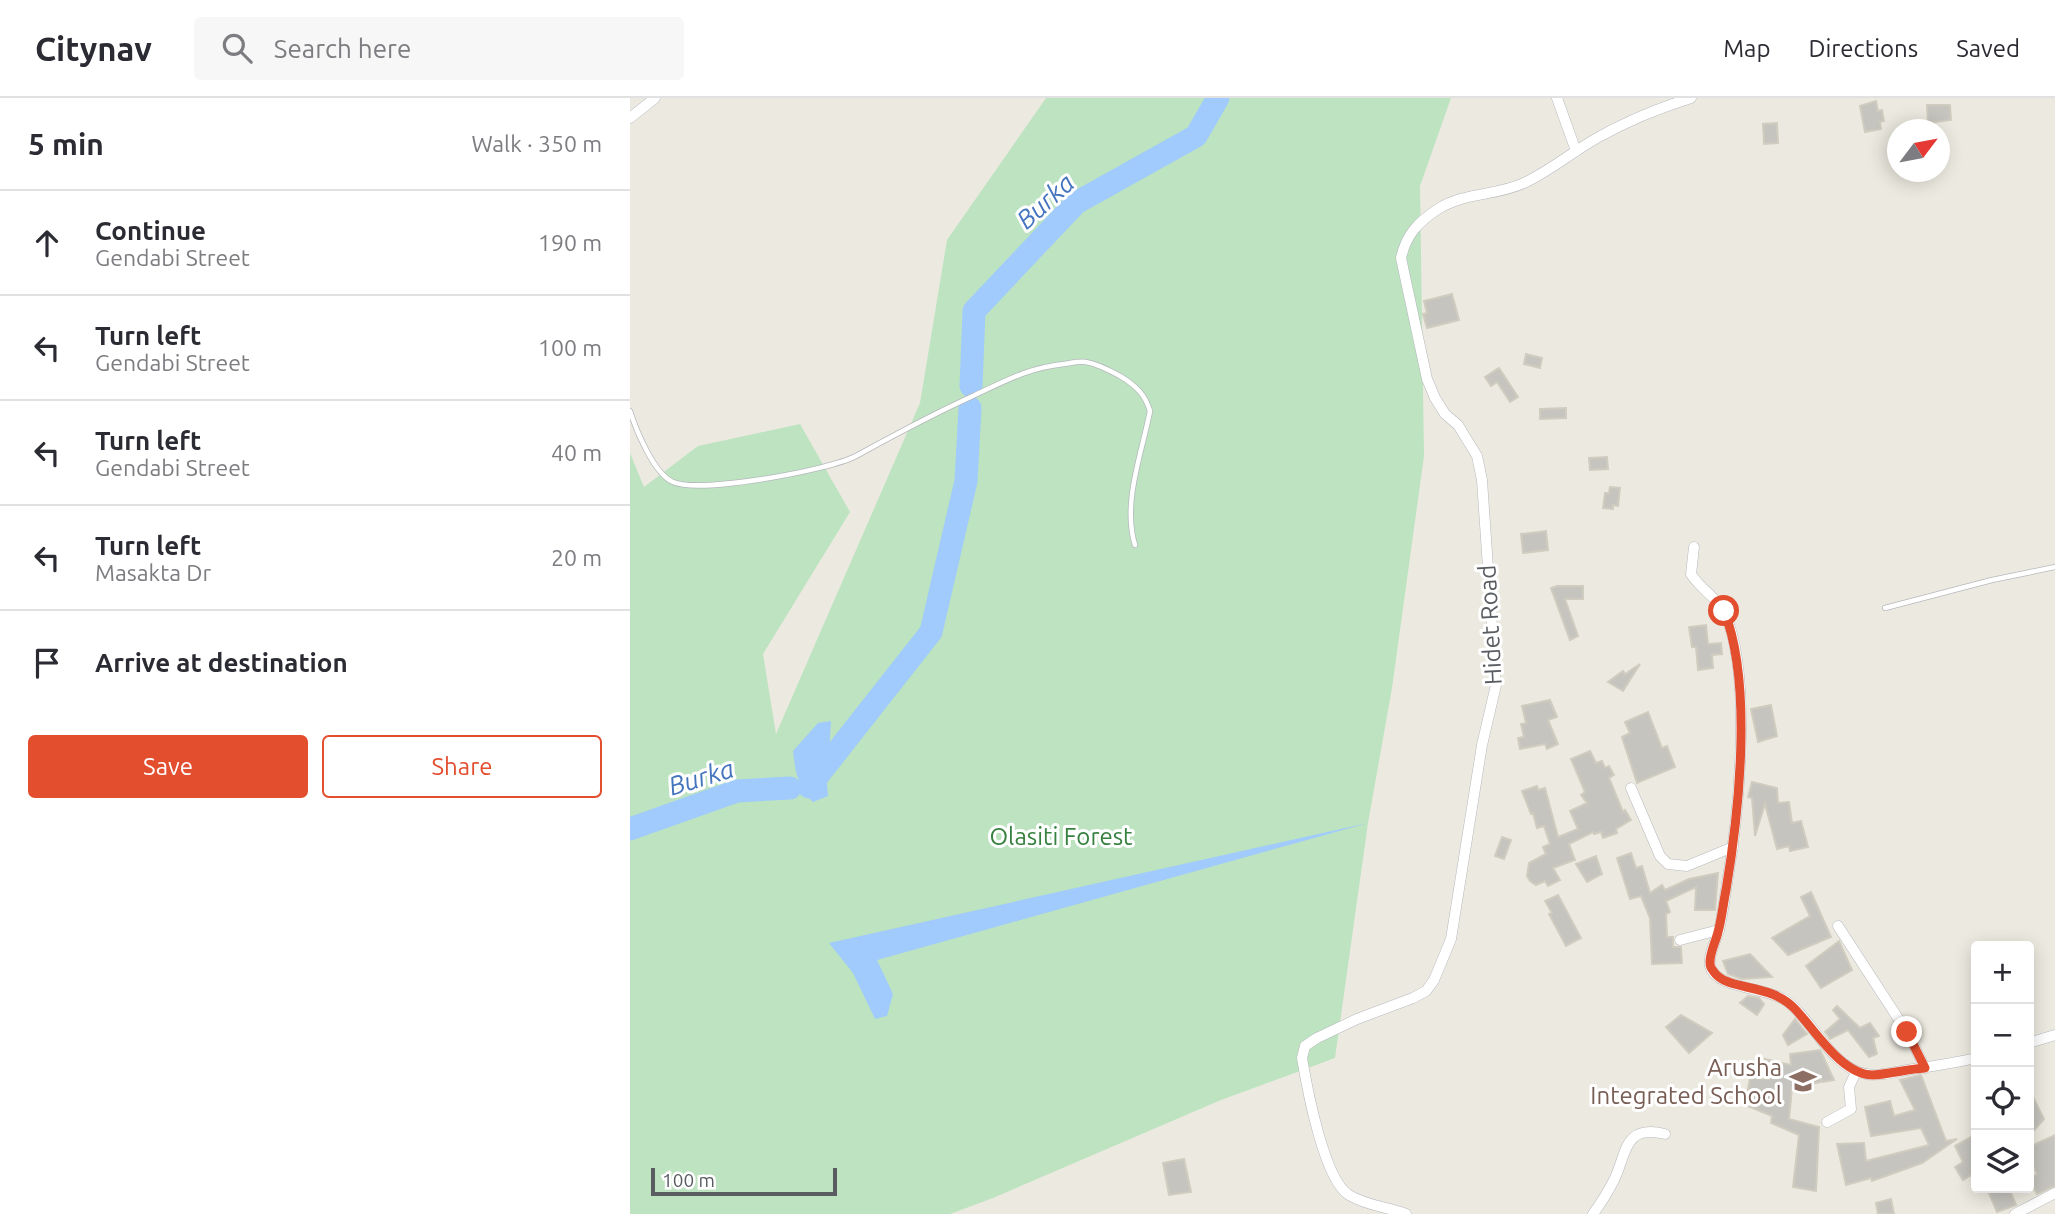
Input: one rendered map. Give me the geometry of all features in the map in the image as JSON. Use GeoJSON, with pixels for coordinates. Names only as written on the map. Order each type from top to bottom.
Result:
{"type":"FeatureCollection","features":[{"type":"Feature","properties":{"kind":"street"},"geometry":{"type":"LineString","coordinates":[[630,118],[655,98]]}},
{"type":"Feature","properties":{"kind":"street"},"geometry":{"type":"LineString","coordinates":[[1557,98],[1576,151]]}},
{"type":"Feature","properties":{"kind":"street","name":"Hidet Road"},"geometry":{"type":"LineString","coordinates":[[1406,1214],[1350,1196],[1337,1184],[1326,1162],[1302,1058],[1306,1046],[1317,1038],[1357,1019],[1413,998],[1426,991],[1434,980],[1451,939],[1482,745],[1496,685],[1482,480],[1471,446],[1458,425],[1445,414],[1427,379],[1401,258],[1405,241],[1415,227],[1439,208],[1466,196],[1516,187],[1629,122],[1691,98]]}},
{"type":"Feature","properties":{"kind":"street"},"geometry":{"type":"LineString","coordinates":[[1693,547],[1690,573],[1724,611],[1734,640],[1738,670],[1740,744],[1733,847],[1719,930],[1710,964],[1719,979],[1770,992],[1785,1000],[1839,1059],[1856,1072],[1872,1075],[1971,1059]]}},
{"type":"Feature","properties":{"kind":"street"},"geometry":{"type":"LineString","coordinates":[[1631,788],[1660,856],[1668,864],[1687,866],[1733,847]]}},
{"type":"Feature","properties":{"kind":"street"},"geometry":{"type":"LineString","coordinates":[[1838,926],[1907,1032],[1925,1068]]}},
{"type":"Feature","properties":{"kind":"street"},"geometry":{"type":"LineString","coordinates":[[1680,940],[1719,930]]}},
{"type":"Feature","properties":{"kind":"street"},"geometry":{"type":"LineString","coordinates":[[2034,1041],[2055,1035]]}},
{"type":"Feature","properties":{"kind":"street"},"geometry":{"type":"LineString","coordinates":[[1827,1122],[1851,1109],[1849,1087],[1856,1072]]}},
{"type":"Feature","properties":{"kind":"street"},"geometry":{"type":"LineString","coordinates":[[1593,1214],[1616,1177],[1628,1142],[1636,1135],[1656,1131],[1665,1134]]}},
{"type":"Feature","properties":{"kind":"street"},"geometry":{"type":"LineString","coordinates":[[2015,1214],[2055,1193]]}},
{"type":"Feature","properties":{"kind":"lane"},"geometry":{"type":"LineString","coordinates":[[630,411],[642,441],[665,476],[674,483],[706,487],[742,483],[826,466],[855,457],[872,445],[936,412],[1030,369],[1084,362],[1107,368],[1132,384],[1146,398],[1150,411],[1133,498],[1131,531],[1135,545]]}},
{"type":"Feature","properties":{"kind":"lane"},"geometry":{"type":"LineString","coordinates":[[1885,608],[2055,567]]}},
{"type":"Feature","properties":{"kind":"green space","name":"Olasiti Forest"},"geometry":{"type":"Polygon","coordinates":[[[1046,98],[1451,98],[1420,186],[1424,456],[1392,688],[1368,823],[1335,1058],[1221,1100],[950,1214],[630,1214],[630,453],[644,487],[698,446],[800,424],[850,512],[763,654],[776,734],[920,403],[947,240],[1046,98]]]}},
{"type":"Feature","properties":{"kind":"water"},"geometry":{"type":"Polygon","coordinates":[[[831,721],[829,753],[825,763],[828,796],[813,802],[801,785],[793,751],[818,723],[831,721]]]}},
{"type":"Feature","properties":{"kind":"water"},"geometry":{"type":"Polygon","coordinates":[[[1368,823],[877,960],[893,994],[887,1016],[875,1019],[853,973],[829,943],[1368,823]]]}},
{"type":"Feature","properties":{"kind":"building"},"geometry":{"type":"Polygon","coordinates":[[[1876,101],[1878,111],[1882,110],[1884,121],[1880,122],[1881,129],[1865,132],[1860,106],[1876,101]]]}},
{"type":"Feature","properties":{"kind":"building"},"geometry":{"type":"Polygon","coordinates":[[[1927,105],[1950,105],[1951,120],[1928,119],[1927,105]]]}},
{"type":"Feature","properties":{"kind":"building"},"geometry":{"type":"Polygon","coordinates":[[[1777,123],[1778,143],[1764,144],[1763,124],[1777,123]]]}},
{"type":"Feature","properties":{"kind":"building"},"geometry":{"type":"Polygon","coordinates":[[[1452,294],[1459,320],[1427,328],[1423,314],[1427,313],[1424,301],[1452,294]]]}},
{"type":"Feature","properties":{"kind":"building"},"geometry":{"type":"Polygon","coordinates":[[[1526,354],[1542,358],[1540,368],[1524,364],[1526,354]]]}},
{"type":"Feature","properties":{"kind":"building"},"geometry":{"type":"Polygon","coordinates":[[[1499,368],[1518,397],[1510,402],[1497,382],[1491,386],[1485,377],[1499,368]]]}},
{"type":"Feature","properties":{"kind":"building"},"geometry":{"type":"Polygon","coordinates":[[[1566,408],[1566,418],[1540,419],[1540,409],[1566,408]]]}},
{"type":"Feature","properties":{"kind":"building"},"geometry":{"type":"Polygon","coordinates":[[[1607,457],[1608,469],[1590,470],[1589,458],[1607,457]]]}},
{"type":"Feature","properties":{"kind":"building"},"geometry":{"type":"Polygon","coordinates":[[[1610,487],[1620,488],[1618,506],[1613,505],[1613,509],[1603,508],[1605,493],[1609,493],[1610,487]]]}},
{"type":"Feature","properties":{"kind":"building"},"geometry":{"type":"Polygon","coordinates":[[[1546,531],[1548,550],[1523,553],[1521,534],[1546,531]]]}},
{"type":"Feature","properties":{"kind":"building"},"geometry":{"type":"Polygon","coordinates":[[[1583,586],[1583,599],[1565,599],[1578,636],[1570,640],[1551,588],[1583,586]]]}},
{"type":"Feature","properties":{"kind":"building"},"geometry":{"type":"Polygon","coordinates":[[[1706,625],[1708,644],[1721,643],[1722,654],[1712,655],[1713,668],[1698,670],[1696,647],[1692,647],[1689,627],[1706,625]]]}},
{"type":"Feature","properties":{"kind":"building"},"geometry":{"type":"Polygon","coordinates":[[[1640,664],[1623,691],[1608,682],[1623,671],[1625,674],[1640,664]]]}},
{"type":"Feature","properties":{"kind":"building"},"geometry":{"type":"Polygon","coordinates":[[[1550,700],[1557,717],[1548,720],[1558,744],[1547,749],[1545,744],[1520,749],[1518,738],[1524,737],[1521,724],[1526,723],[1522,706],[1550,700]]]}},
{"type":"Feature","properties":{"kind":"building"},"geometry":{"type":"Polygon","coordinates":[[[1771,705],[1777,736],[1758,742],[1751,709],[1771,705]]]}},
{"type":"Feature","properties":{"kind":"building"},"geometry":{"type":"Polygon","coordinates":[[[1648,712],[1662,748],[1667,746],[1675,767],[1637,783],[1622,737],[1630,733],[1625,722],[1648,712]]]}},
{"type":"Feature","properties":{"kind":"building"},"geometry":{"type":"Polygon","coordinates":[[[1590,751],[1596,763],[1602,761],[1605,768],[1609,766],[1614,775],[1609,778],[1623,812],[1625,810],[1631,820],[1616,829],[1617,833],[1603,838],[1601,832],[1593,832],[1569,844],[1575,860],[1553,868],[1560,880],[1548,886],[1545,881],[1536,885],[1527,876],[1529,863],[1546,854],[1543,847],[1550,844],[1544,826],[1537,828],[1522,791],[1537,786],[1538,790],[1545,788],[1558,837],[1578,829],[1570,811],[1587,803],[1581,795],[1585,792],[1571,759],[1590,751]]]}},
{"type":"Feature","properties":{"kind":"building"},"geometry":{"type":"Polygon","coordinates":[[[1752,782],[1777,788],[1778,803],[1789,802],[1792,823],[1801,821],[1808,847],[1790,851],[1789,846],[1777,849],[1765,804],[1755,836],[1752,798],[1748,797],[1752,782]]]}},
{"type":"Feature","properties":{"kind":"building"},"geometry":{"type":"Polygon","coordinates":[[[1502,837],[1511,840],[1504,859],[1495,856],[1502,837]]]}},
{"type":"Feature","properties":{"kind":"building"},"geometry":{"type":"Polygon","coordinates":[[[1631,853],[1636,868],[1642,866],[1650,893],[1662,885],[1665,890],[1689,879],[1718,873],[1715,910],[1695,910],[1696,887],[1666,901],[1670,912],[1666,914],[1667,937],[1673,937],[1673,947],[1681,947],[1682,963],[1652,964],[1650,918],[1641,896],[1630,899],[1617,858],[1631,853]]]}},
{"type":"Feature","properties":{"kind":"building"},"geometry":{"type":"Polygon","coordinates":[[[1596,856],[1602,874],[1587,882],[1576,864],[1596,856]]]}},
{"type":"Feature","properties":{"kind":"building"},"geometry":{"type":"Polygon","coordinates":[[[1811,892],[1831,937],[1788,955],[1772,938],[1810,916],[1801,897],[1811,892]]]}},
{"type":"Feature","properties":{"kind":"building"},"geometry":{"type":"Polygon","coordinates":[[[1558,895],[1581,938],[1566,946],[1545,901],[1558,895]]]}},
{"type":"Feature","properties":{"kind":"building"},"geometry":{"type":"Polygon","coordinates":[[[1839,941],[1852,970],[1821,988],[1806,966],[1839,941]]]}},
{"type":"Feature","properties":{"kind":"building"},"geometry":{"type":"Polygon","coordinates":[[[1750,954],[1772,977],[1742,979],[1728,974],[1723,961],[1750,954]]]}},
{"type":"Feature","properties":{"kind":"building"},"geometry":{"type":"Polygon","coordinates":[[[1748,996],[1759,998],[1764,1004],[1757,1015],[1740,1003],[1748,996]]]}},
{"type":"Feature","properties":{"kind":"building"},"geometry":{"type":"Polygon","coordinates":[[[1837,1006],[1860,1028],[1870,1023],[1879,1036],[1873,1038],[1877,1054],[1869,1057],[1848,1030],[1830,1039],[1825,1032],[1840,1019],[1833,1010],[1837,1006]]]}},
{"type":"Feature","properties":{"kind":"building"},"geometry":{"type":"Polygon","coordinates":[[[1681,1015],[1712,1033],[1689,1053],[1666,1027],[1681,1015]]]}},
{"type":"Feature","properties":{"kind":"building"},"geometry":{"type":"Polygon","coordinates":[[[1795,1019],[1807,1034],[1788,1045],[1783,1035],[1795,1019]]]}},
{"type":"Feature","properties":{"kind":"building"},"geometry":{"type":"Polygon","coordinates":[[[1820,1050],[1834,1080],[1823,1082],[1821,1079],[1821,1082],[1792,1088],[1789,1119],[1819,1127],[1816,1191],[1793,1187],[1799,1135],[1771,1123],[1772,1116],[1745,1105],[1750,1078],[1769,1079],[1765,1059],[1791,1065],[1790,1054],[1820,1050]]]}},
{"type":"Feature","properties":{"kind":"building"},"geometry":{"type":"Polygon","coordinates":[[[1921,1075],[1946,1141],[1957,1139],[1922,1163],[1872,1181],[1871,1178],[1846,1185],[1837,1144],[1864,1143],[1866,1161],[1929,1145],[1921,1128],[1871,1136],[1865,1107],[1890,1101],[1894,1116],[1915,1110],[1900,1080],[1921,1075]]]}},
{"type":"Feature","properties":{"kind":"building"},"geometry":{"type":"Polygon","coordinates":[[[2034,1099],[2044,1119],[2034,1130],[2034,1099]]]}},
{"type":"Feature","properties":{"kind":"building"},"geometry":{"type":"Polygon","coordinates":[[[2055,1135],[2055,1186],[2037,1194],[2034,1188],[2034,1176],[2037,1174],[2034,1168],[2034,1145],[2055,1135]]]}},
{"type":"Feature","properties":{"kind":"building"},"geometry":{"type":"Polygon","coordinates":[[[1971,1137],[1971,1175],[1963,1180],[1955,1167],[1963,1162],[1955,1146],[1971,1137]]]}},
{"type":"Feature","properties":{"kind":"building"},"geometry":{"type":"Polygon","coordinates":[[[1184,1159],[1191,1192],[1169,1195],[1163,1163],[1184,1159]]]}},
{"type":"Feature","properties":{"kind":"building"},"geometry":{"type":"Polygon","coordinates":[[[1989,1193],[2011,1193],[2016,1205],[1997,1212],[1989,1193]]]}},
{"type":"Feature","properties":{"kind":"building"},"geometry":{"type":"Polygon","coordinates":[[[1891,1199],[1894,1214],[1878,1214],[1876,1203],[1891,1199]]]}},
{"type":"Feature","properties":{"kind":"waterway","name":"Burka"},"geometry":{"type":"LineString","coordinates":[[971,386],[974,311],[1076,203],[1196,136],[1218,98]]}},
{"type":"Feature","properties":{"kind":"waterway"},"geometry":{"type":"LineString","coordinates":[[809,787],[931,632],[966,481],[970,408]]}},
{"type":"Feature","properties":{"kind":"waterway","name":"Burka"},"geometry":{"type":"LineString","coordinates":[[630,829],[737,791],[790,788]]}},
{"type":"Feature","properties":{"kind":"place","name":"Arusha Integrated School"},"geometry":{"type":"Point","coordinates":[1803,1081]}},
{"type":"Feature","properties":{"kind":"route"},"geometry":{"type":"LineString","coordinates":[[1724,611],[1734,640],[1738,670],[1740,744],[1733,847],[1719,930],[1710,959],[1711,967],[1719,979],[1770,992],[1785,1000],[1829,1049],[1856,1072],[1872,1075],[1925,1068],[1907,1032]]}}]}
